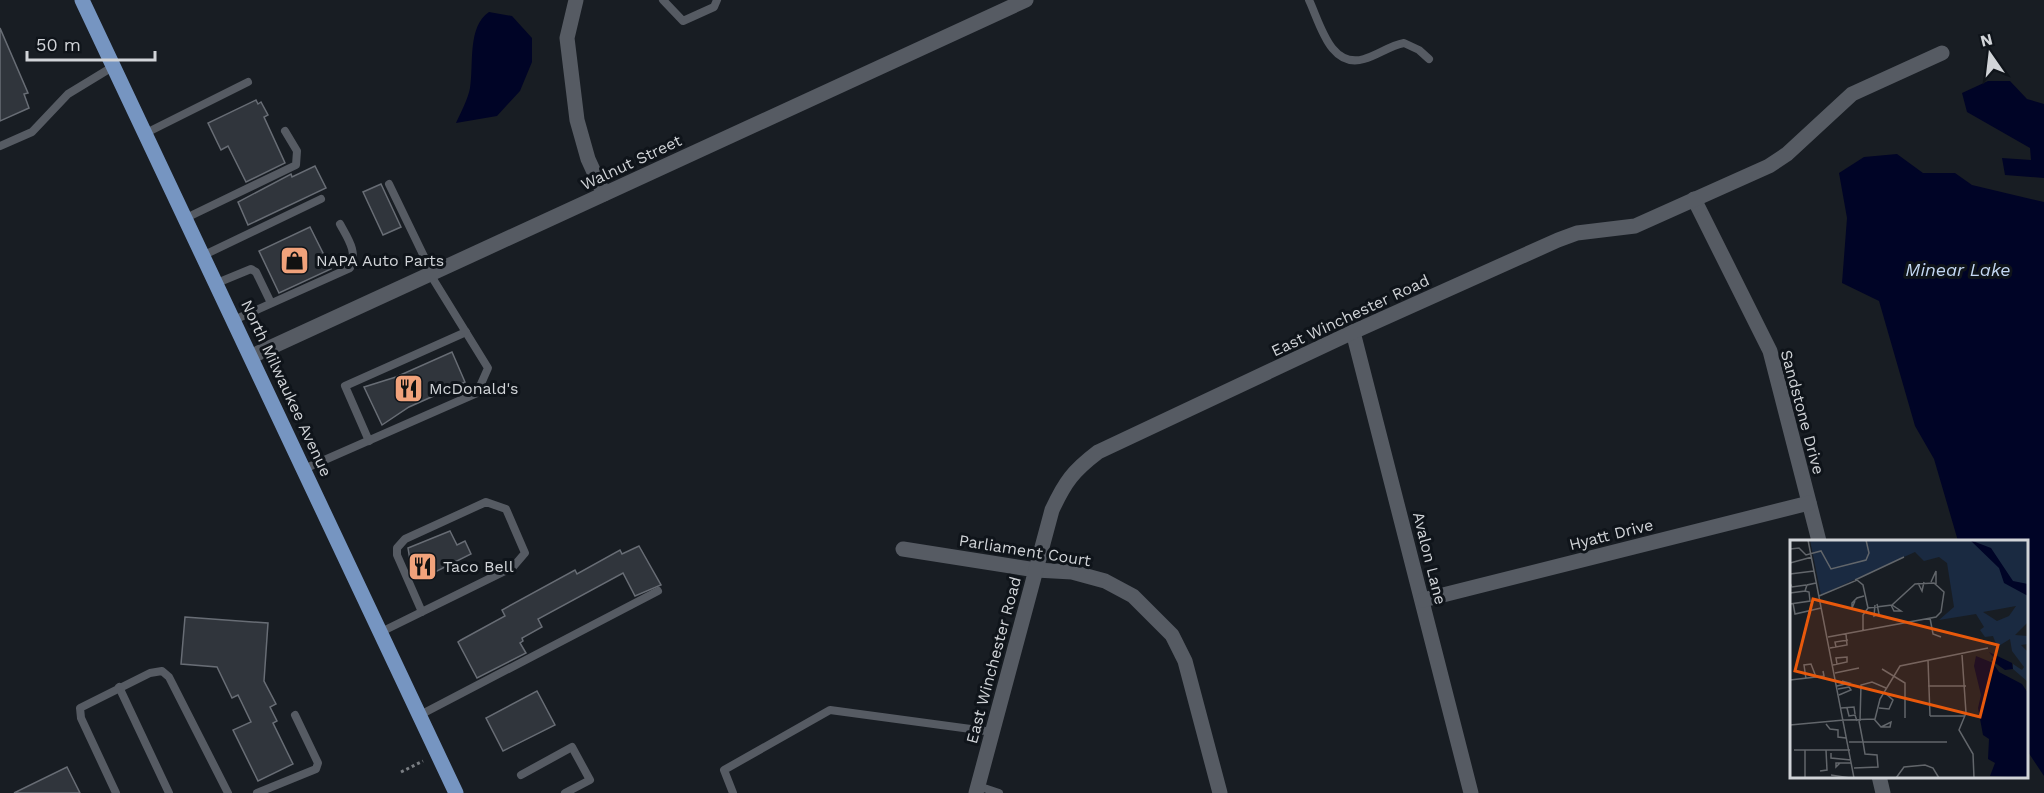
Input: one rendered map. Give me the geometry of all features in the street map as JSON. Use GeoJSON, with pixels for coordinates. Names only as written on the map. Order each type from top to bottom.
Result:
{"type":"FeatureCollection","features":[{"type":"Feature","properties":{"kind":"main road","name":"North Milwaukee Avenue"},"geometry":{"type":"LineString","coordinates":[[82,0],[252,356],[456,793]]}},
{"type":"Feature","properties":{"kind":"street"},"geometry":{"type":"LineString","coordinates":[[576,0],[567,38],[577,120],[588,159],[604,194]]}},
{"type":"Feature","properties":{"kind":"street","name":"Walnut Street"},"geometry":{"type":"LineString","coordinates":[[252,356],[1026,0]]}},
{"type":"Feature","properties":{"kind":"street","name":"East Winchester Road"},"geometry":{"type":"LineString","coordinates":[[977,789],[1052,510],[1065,482],[1079,466],[1098,452],[1353,332],[1558,240],[1577,233],[1635,226],[1769,166],[1787,154],[1852,94],[1942,53]]}},
{"type":"Feature","properties":{"kind":"street","name":"Sandstone Drive"},"geometry":{"type":"LineString","coordinates":[[1694,200],[1770,351],[1819,540]]}},
{"type":"Feature","properties":{"kind":"street","name":"Avalon Lane"},"geometry":{"type":"LineString","coordinates":[[1353,332],[1471,793]]}},
{"type":"Feature","properties":{"kind":"street","name":"Hyatt Drive"},"geometry":{"type":"LineString","coordinates":[[1423,600],[1809,503]]}},
{"type":"Feature","properties":{"kind":"street","name":"Parliament Court"},"geometry":{"type":"LineString","coordinates":[[903,549],[1036,570],[1072,572],[1105,581],[1133,596],[1172,635],[1185,661],[1220,793]]}},
{"type":"Feature","properties":{"kind":"street"},"geometry":{"type":"LineString","coordinates":[[1879,778],[1883,793]]}},
{"type":"Feature","properties":{"kind":"lane"},"geometry":{"type":"LineString","coordinates":[[663,0],[683,21],[714,7],[717,0]]}},
{"type":"Feature","properties":{"kind":"lane"},"geometry":{"type":"LineString","coordinates":[[1309,0],[1329,43],[1336,55],[1344,60],[1365,59],[1404,43],[1419,50],[1429,59]]}},
{"type":"Feature","properties":{"kind":"lane"},"geometry":{"type":"LineString","coordinates":[[0,146],[32,132],[68,94],[114,66]]}},
{"type":"Feature","properties":{"kind":"lane"},"geometry":{"type":"LineString","coordinates":[[146,133],[249,82]]}},
{"type":"Feature","properties":{"kind":"lane"},"geometry":{"type":"LineString","coordinates":[[186,218],[296,165],[297,151],[285,131]]}},
{"type":"Feature","properties":{"kind":"lane"},"geometry":{"type":"LineString","coordinates":[[304,469],[477,393],[488,368],[431,274],[388,184]]}},
{"type":"Feature","properties":{"kind":"lane"},"geometry":{"type":"LineString","coordinates":[[204,255],[321,199]]}},
{"type":"Feature","properties":{"kind":"lane"},"geometry":{"type":"LineString","coordinates":[[234,320],[350,268],[355,259],[340,224]]}},
{"type":"Feature","properties":{"kind":"lane"},"geometry":{"type":"LineString","coordinates":[[217,283],[251,269],[256,272],[271,303]]}},
{"type":"Feature","properties":{"kind":"lane"},"geometry":{"type":"LineString","coordinates":[[369,441],[345,386],[466,332]]}},
{"type":"Feature","properties":{"kind":"lane"},"geometry":{"type":"LineString","coordinates":[[381,632],[422,612],[513,567],[525,553],[506,509],[486,502],[405,539],[397,548],[397,555],[422,612]]}},
{"type":"Feature","properties":{"kind":"lane"},"geometry":{"type":"LineString","coordinates":[[420,715],[658,591]]}},
{"type":"Feature","properties":{"kind":"lane"},"geometry":{"type":"LineString","coordinates":[[116,793],[81,718],[80,708],[150,673],[162,671],[169,677],[228,793]]}},
{"type":"Feature","properties":{"kind":"lane"},"geometry":{"type":"LineString","coordinates":[[119,687],[169,793]]}},
{"type":"Feature","properties":{"kind":"lane"},"geometry":{"type":"LineString","coordinates":[[733,793],[724,770],[830,710],[993,732]]}},
{"type":"Feature","properties":{"kind":"lane"},"geometry":{"type":"LineString","coordinates":[[257,793],[316,769],[318,763],[296,715]]}},
{"type":"Feature","properties":{"kind":"lane"},"geometry":{"type":"LineString","coordinates":[[521,775],[572,747],[590,780],[565,793]]}},
{"type":"Feature","properties":{"kind":"lane"},"geometry":{"type":"LineString","coordinates":[[977,789],[999,793]]}},
{"type":"Feature","properties":{"kind":"path"},"geometry":{"type":"LineString","coordinates":[[401,772],[438,753]]}},
{"type":"Feature","properties":{"kind":"water"},"geometry":{"type":"Polygon","coordinates":[[[489,12],[512,16],[532,38],[532,62],[520,91],[497,116],[456,123],[470,88],[474,36],[482,19],[489,12]]]}},
{"type":"Feature","properties":{"kind":"water"},"geometry":{"type":"Polygon","coordinates":[[[1988,81],[2010,81],[2027,99],[2044,104],[2044,178],[2005,175],[2002,158],[2031,160],[2030,148],[1967,112],[1962,93],[1988,81]]]}},
{"type":"Feature","properties":{"kind":"water","name":"Minear Lake"},"geometry":{"type":"Polygon","coordinates":[[[1897,154],[1923,173],[1955,173],[1972,185],[2044,202],[2044,776],[2029,754],[2029,540],[1958,540],[1934,459],[1915,426],[1879,301],[1842,283],[1847,218],[1839,173],[1864,157],[1897,154]]]}},
{"type":"Feature","properties":{"kind":"building"},"geometry":{"type":"Polygon","coordinates":[[[0,28],[28,93],[24,94],[29,108],[0,121],[0,28]]]}},
{"type":"Feature","properties":{"kind":"building"},"geometry":{"type":"Polygon","coordinates":[[[256,100],[258,104],[261,102],[268,115],[264,117],[285,163],[246,182],[228,146],[221,150],[208,123],[256,100]]]}},
{"type":"Feature","properties":{"kind":"building"},"geometry":{"type":"Polygon","coordinates":[[[315,166],[326,188],[248,225],[238,202],[291,174],[292,177],[315,166]]]}},
{"type":"Feature","properties":{"kind":"building"},"geometry":{"type":"Polygon","coordinates":[[[381,184],[401,227],[383,235],[363,192],[381,184]]]}},
{"type":"Feature","properties":{"kind":"building","name":"NAPA Auto Parts"},"geometry":{"type":"Polygon","coordinates":[[[310,227],[331,269],[279,293],[259,251],[310,227]]]}},
{"type":"Feature","properties":{"kind":"building","name":"McDonald's"},"geometry":{"type":"Polygon","coordinates":[[[452,352],[465,382],[409,407],[382,425],[364,387],[396,377],[452,352]]]}},
{"type":"Feature","properties":{"kind":"building"},"geometry":{"type":"Polygon","coordinates":[[[450,531],[457,545],[465,541],[471,554],[421,579],[410,560],[408,548],[450,531]]]}},
{"type":"Feature","properties":{"kind":"building"},"geometry":{"type":"Polygon","coordinates":[[[639,546],[661,585],[635,596],[623,573],[538,619],[542,627],[522,638],[523,641],[520,643],[526,653],[477,678],[458,642],[505,616],[502,610],[575,570],[577,574],[620,550],[622,554],[639,546]]]}},
{"type":"Feature","properties":{"kind":"building"},"geometry":{"type":"Polygon","coordinates":[[[185,617],[268,623],[264,681],[276,704],[270,707],[277,721],[273,723],[293,764],[258,781],[233,730],[251,722],[238,695],[232,698],[217,667],[181,664],[185,617]]]}},
{"type":"Feature","properties":{"kind":"building"},"geometry":{"type":"Polygon","coordinates":[[[537,691],[555,725],[503,751],[486,718],[537,691]]]}},
{"type":"Feature","properties":{"kind":"building"},"geometry":{"type":"Polygon","coordinates":[[[67,767],[80,793],[14,793],[67,767]]]}},
{"type":"Feature","properties":{"kind":"place","name":"NAPA Auto Parts"},"geometry":{"type":"Point","coordinates":[295,260]}},
{"type":"Feature","properties":{"kind":"place","name":"McDonald's"},"geometry":{"type":"Point","coordinates":[408,388]}},
{"type":"Feature","properties":{"kind":"place","name":"Taco Bell"},"geometry":{"type":"Point","coordinates":[422,566]}}]}
